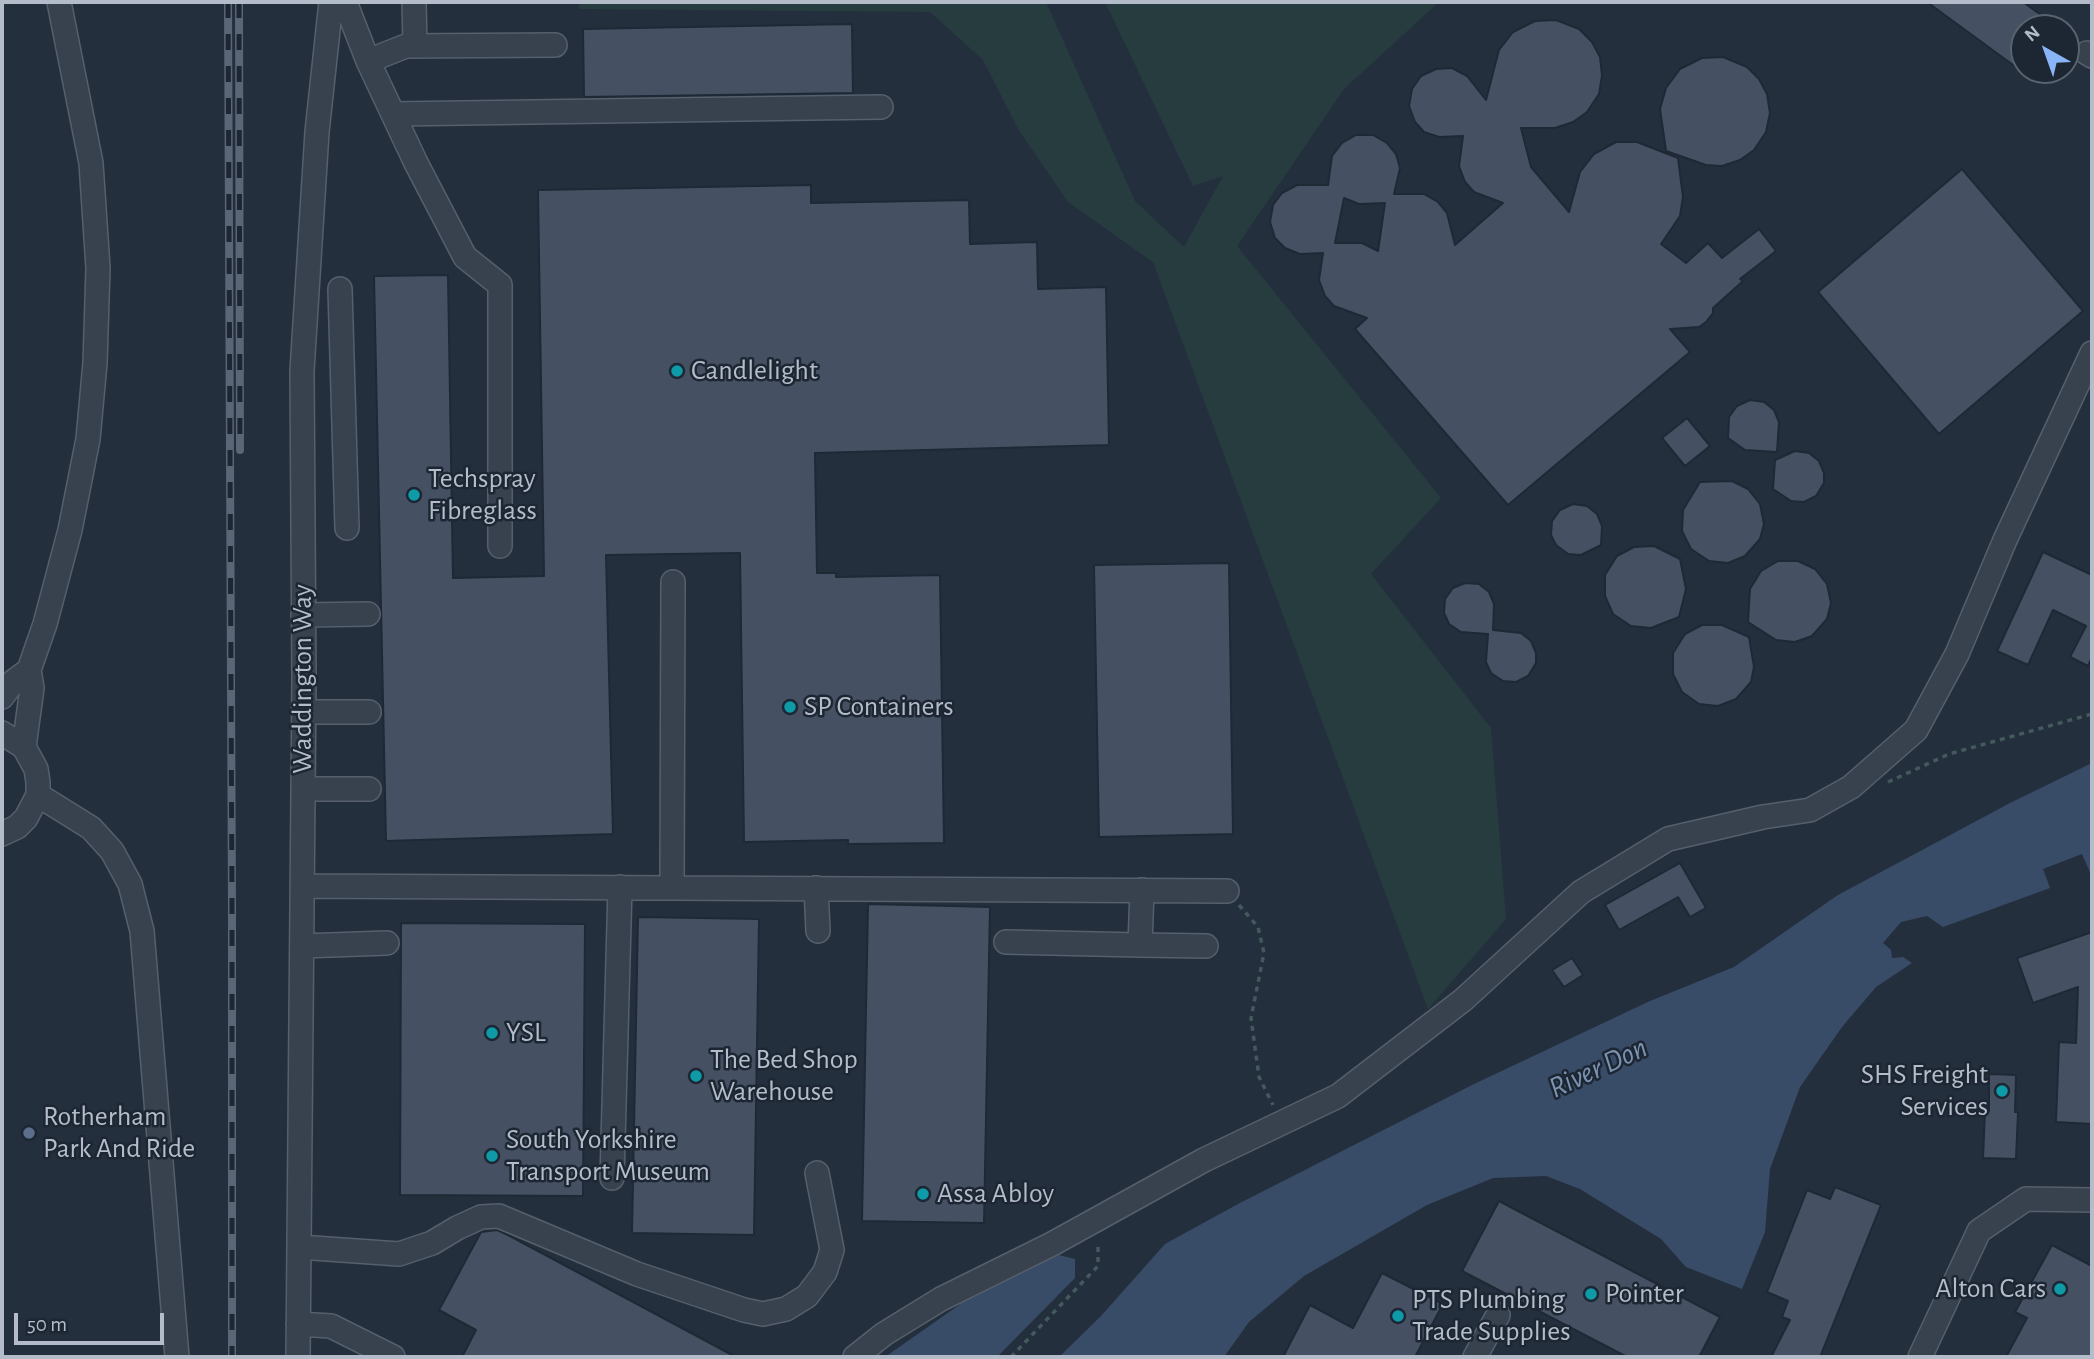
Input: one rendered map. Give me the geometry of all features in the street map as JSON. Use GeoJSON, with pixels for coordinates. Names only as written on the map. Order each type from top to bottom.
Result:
{"type":"FeatureCollection","features":[{"type":"Feature","properties":{"kind":"street"},"geometry":{"type":"LineString","coordinates":[[24,747],[32,688],[29,670],[45,624],[70,530],[89,439],[95,363],[97,268],[91,163],[59,2]]}},
{"type":"Feature","properties":{"kind":"street","name":"Waddington Way"},"geometry":{"type":"LineString","coordinates":[[301,1356],[299,1247],[303,789],[302,371],[317,132],[331,2]]}},
{"type":"Feature","properties":{"kind":"street"},"geometry":{"type":"LineString","coordinates":[[345,2],[368,61],[416,163],[465,257],[500,285],[500,546]]}},
{"type":"Feature","properties":{"kind":"street"},"geometry":{"type":"LineString","coordinates":[[414,2],[415,46]]}},
{"type":"Feature","properties":{"kind":"street"},"geometry":{"type":"LineString","coordinates":[[368,61],[406,46],[555,45]]}},
{"type":"Feature","properties":{"kind":"street"},"geometry":{"type":"LineString","coordinates":[[393,114],[881,107]]}},
{"type":"Feature","properties":{"kind":"street"},"geometry":{"type":"LineString","coordinates":[[340,289],[347,528]]}},
{"type":"Feature","properties":{"kind":"street"},"geometry":{"type":"LineString","coordinates":[[305,318],[341,320]]}},
{"type":"Feature","properties":{"kind":"street"},"geometry":{"type":"LineString","coordinates":[[855,1357],[884,1334],[940,1299],[1098,1219],[1204,1160],[1338,1096],[1463,1000],[1581,892],[1668,839],[1763,817],[1810,810],[1851,788],[1916,730],[1957,654],[2009,532],[2092,353]]}},
{"type":"Feature","properties":{"kind":"street"},"geometry":{"type":"LineString","coordinates":[[672,887],[673,582]]}},
{"type":"Feature","properties":{"kind":"street"},"geometry":{"type":"LineString","coordinates":[[303,615],[368,614]]}},
{"type":"Feature","properties":{"kind":"street"},"geometry":{"type":"LineString","coordinates":[[2,697],[14,681],[29,670]]}},
{"type":"Feature","properties":{"kind":"street"},"geometry":{"type":"LineString","coordinates":[[303,712],[369,712]]}},
{"type":"Feature","properties":{"kind":"street"},"geometry":{"type":"LineString","coordinates":[[2,733],[24,747],[36,769],[38,795],[26,818],[17,827],[2,835]]}},
{"type":"Feature","properties":{"kind":"street"},"geometry":{"type":"LineString","coordinates":[[303,789],[369,789]]}},
{"type":"Feature","properties":{"kind":"street"},"geometry":{"type":"LineString","coordinates":[[38,795],[91,828],[112,851],[130,884],[142,931],[177,1357]]}},
{"type":"Feature","properties":{"kind":"street"},"geometry":{"type":"LineString","coordinates":[[302,886],[1227,891]]}},
{"type":"Feature","properties":{"kind":"street"},"geometry":{"type":"LineString","coordinates":[[612,1178],[620,887]]}},
{"type":"Feature","properties":{"kind":"street"},"geometry":{"type":"LineString","coordinates":[[816,888],[818,931]]}},
{"type":"Feature","properties":{"kind":"street"},"geometry":{"type":"LineString","coordinates":[[1140,945],[1142,890]]}},
{"type":"Feature","properties":{"kind":"street"},"geometry":{"type":"LineString","coordinates":[[1006,942],[1206,946]]}},
{"type":"Feature","properties":{"kind":"street"},"geometry":{"type":"LineString","coordinates":[[302,946],[387,943]]}},
{"type":"Feature","properties":{"kind":"street"},"geometry":{"type":"LineString","coordinates":[[299,1247],[400,1254],[432,1243],[481,1217],[499,1216],[637,1274],[763,1314],[786,1309],[807,1296],[825,1272],[831,1250],[817,1173]]}},
{"type":"Feature","properties":{"kind":"street"},"geometry":{"type":"LineString","coordinates":[[1920,1357],[1979,1231],[2026,1199],[2092,1200]]}},
{"type":"Feature","properties":{"kind":"street"},"geometry":{"type":"LineString","coordinates":[[1475,1357],[1498,1315]]}},
{"type":"Feature","properties":{"kind":"street"},"geometry":{"type":"LineString","coordinates":[[299,1324],[331,1326],[393,1357]]}},
{"type":"Feature","properties":{"kind":"path"},"geometry":{"type":"LineString","coordinates":[[1851,788],[1893,782],[1949,754],[2092,715]]}},
{"type":"Feature","properties":{"kind":"path"},"geometry":{"type":"LineString","coordinates":[[1227,891],[1258,928],[1264,953],[1251,1018],[1259,1077],[1282,1123]]}},
{"type":"Feature","properties":{"kind":"path"},"geometry":{"type":"LineString","coordinates":[[1012,1357],[1098,1266],[1098,1219]]}},
{"type":"Feature","properties":{"kind":"green space"},"geometry":{"type":"Polygon","coordinates":[[[579,2],[1046,2],[1135,201],[1184,247],[1223,176],[1193,186],[1105,2],[1439,2],[1344,89],[1237,246],[1441,498],[1371,574],[1491,728],[1506,919],[1428,1009],[1153,262],[1068,202],[1018,129],[983,60],[930,12],[579,9],[579,2]]]}},
{"type":"Feature","properties":{"kind":"water","name":"River Don"},"geometry":{"type":"Polygon","coordinates":[[[2092,763],[2092,877],[2082,854],[2043,869],[2050,888],[1943,927],[1927,916],[1901,922],[1883,943],[1891,950],[1892,958],[1903,957],[1912,963],[1876,987],[1842,1027],[1800,1087],[1770,1169],[1765,1232],[1742,1289],[1686,1267],[1661,1239],[1580,1189],[1546,1176],[1493,1178],[1427,1205],[1304,1276],[1249,1322],[1224,1357],[1059,1357],[1101,1316],[1165,1244],[1472,1085],[1650,1001],[1734,967],[1838,895],[2010,803],[2092,763]]]}},
{"type":"Feature","properties":{"kind":"water"},"geometry":{"type":"Polygon","coordinates":[[[1059,1255],[1075,1259],[1075,1278],[997,1357],[885,1357],[962,1303],[1059,1255]]]}},
{"type":"Feature","properties":{"kind":"building"},"geometry":{"type":"Polygon","coordinates":[[[1927,2],[2023,2],[2040,14],[2010,14],[2010,63],[1927,2]]]}},
{"type":"Feature","properties":{"kind":"building"},"geometry":{"type":"Polygon","coordinates":[[[1556,20],[1579,29],[1592,42],[1600,57],[1602,76],[1599,94],[1587,112],[1573,122],[1555,128],[1521,128],[1531,167],[1569,212],[1580,172],[1594,154],[1616,142],[1637,142],[1678,158],[1683,197],[1680,216],[1661,244],[1686,263],[1708,243],[1722,258],[1759,229],[1776,251],[1740,279],[1743,281],[1713,308],[1713,313],[1706,322],[1699,327],[1670,329],[1690,352],[1508,505],[1355,329],[1367,318],[1334,306],[1325,296],[1319,280],[1323,253],[1300,254],[1285,248],[1275,238],[1270,222],[1273,205],[1282,193],[1297,185],[1328,185],[1332,156],[1342,143],[1356,135],[1373,135],[1387,143],[1396,154],[1400,168],[1394,194],[1424,194],[1438,202],[1447,213],[1455,245],[1503,203],[1474,192],[1465,182],[1459,166],[1463,136],[1439,137],[1424,132],[1415,122],[1409,106],[1412,89],[1421,76],[1436,69],[1452,68],[1467,76],[1486,100],[1499,50],[1513,32],[1535,21],[1556,20]],[[1344,198],[1335,243],[1362,243],[1378,251],[1385,203],[1359,204],[1344,198]]]}},
{"type":"Feature","properties":{"kind":"building"},"geometry":{"type":"Polygon","coordinates":[[[852,24],[853,93],[584,97],[583,29],[852,24]]]}},
{"type":"Feature","properties":{"kind":"building"},"geometry":{"type":"Polygon","coordinates":[[[1723,57],[1747,67],[1759,79],[1767,94],[1770,113],[1766,132],[1754,150],[1740,160],[1722,166],[1706,165],[1666,151],[1660,109],[1666,88],[1680,69],[1702,58],[1723,57]]]}},
{"type":"Feature","properties":{"kind":"building"},"geometry":{"type":"Polygon","coordinates":[[[1962,169],[2083,311],[1939,434],[1818,292],[1962,169]]]}},
{"type":"Feature","properties":{"kind":"building"},"geometry":{"type":"Polygon","coordinates":[[[811,185],[811,203],[969,200],[970,244],[1037,242],[1038,289],[1106,287],[1109,445],[815,453],[817,573],[836,573],[836,577],[940,575],[944,843],[848,844],[848,840],[744,842],[740,553],[606,555],[613,834],[386,841],[374,276],[448,275],[453,578],[544,576],[538,190],[811,185]]]}},
{"type":"Feature","properties":{"kind":"building"},"geometry":{"type":"Polygon","coordinates":[[[1750,400],[1764,402],[1774,410],[1779,422],[1777,452],[1745,450],[1728,438],[1729,417],[1737,406],[1750,400]]]}},
{"type":"Feature","properties":{"kind":"building"},"geometry":{"type":"Polygon","coordinates":[[[1687,418],[1710,446],[1685,466],[1662,438],[1687,418]]]}},
{"type":"Feature","properties":{"kind":"building"},"geometry":{"type":"Polygon","coordinates":[[[1795,451],[1809,453],[1819,461],[1824,473],[1824,483],[1816,496],[1804,502],[1791,501],[1773,489],[1775,460],[1795,451]]]}},
{"type":"Feature","properties":{"kind":"building"},"geometry":{"type":"Polygon","coordinates":[[[1732,481],[1748,489],[1760,504],[1764,524],[1760,539],[1745,556],[1728,563],[1709,561],[1691,549],[1682,531],[1683,510],[1700,482],[1732,481]]]}},
{"type":"Feature","properties":{"kind":"building"},"geometry":{"type":"Polygon","coordinates":[[[1573,504],[1587,506],[1597,514],[1602,526],[1601,545],[1581,555],[1568,554],[1556,545],[1551,535],[1552,521],[1560,510],[1573,504]]]}},
{"type":"Feature","properties":{"kind":"building"},"geometry":{"type":"Polygon","coordinates":[[[1654,546],[1680,559],[1686,589],[1679,617],[1651,628],[1631,626],[1613,614],[1605,596],[1605,575],[1617,556],[1634,547],[1654,546]]]}},
{"type":"Feature","properties":{"kind":"building"},"geometry":{"type":"Polygon","coordinates":[[[2043,552],[2092,575],[2092,657],[2088,666],[2070,657],[2086,626],[2053,610],[2028,665],[1997,651],[2043,552]]]}},
{"type":"Feature","properties":{"kind":"building"},"geometry":{"type":"Polygon","coordinates":[[[1778,561],[1798,561],[1815,569],[1827,584],[1831,603],[1827,619],[1812,636],[1795,642],[1776,640],[1748,622],[1750,589],[1761,571],[1778,561]]]}},
{"type":"Feature","properties":{"kind":"building"},"geometry":{"type":"Polygon","coordinates":[[[1229,563],[1233,834],[1099,837],[1094,565],[1229,563]]]}},
{"type":"Feature","properties":{"kind":"building"},"geometry":{"type":"Polygon","coordinates":[[[1465,583],[1479,584],[1489,592],[1494,604],[1493,630],[1521,633],[1531,641],[1536,653],[1536,663],[1528,676],[1516,682],[1503,681],[1491,673],[1486,662],[1488,634],[1461,632],[1449,624],[1444,613],[1445,599],[1453,588],[1465,583]]]}},
{"type":"Feature","properties":{"kind":"building"},"geometry":{"type":"Polygon","coordinates":[[[1702,625],[1722,625],[1749,637],[1754,667],[1751,682],[1736,699],[1718,706],[1699,704],[1682,692],[1673,674],[1673,653],[1685,634],[1702,625]]]}},
{"type":"Feature","properties":{"kind":"building"},"geometry":{"type":"Polygon","coordinates":[[[1680,863],[1706,908],[1690,917],[1678,897],[1619,930],[1605,905],[1680,863]]]}},
{"type":"Feature","properties":{"kind":"building"},"geometry":{"type":"Polygon","coordinates":[[[868,904],[990,907],[984,1223],[862,1221],[868,904]]]}},
{"type":"Feature","properties":{"kind":"building","name":"The Bed Shop Warehouse"},"geometry":{"type":"Polygon","coordinates":[[[638,917],[759,919],[754,1235],[632,1233],[638,917]]]}},
{"type":"Feature","properties":{"kind":"building"},"geometry":{"type":"Polygon","coordinates":[[[401,923],[585,924],[583,1196],[400,1195],[401,923]]]}},
{"type":"Feature","properties":{"kind":"building"},"geometry":{"type":"Polygon","coordinates":[[[2092,932],[2092,1124],[2056,1122],[2059,1042],[2076,1043],[2078,987],[2033,1003],[2017,958],[2092,932]]]}},
{"type":"Feature","properties":{"kind":"building"},"geometry":{"type":"Polygon","coordinates":[[[1572,958],[1583,975],[1564,987],[1552,970],[1572,958]]]}},
{"type":"Feature","properties":{"kind":"building"},"geometry":{"type":"Polygon","coordinates":[[[1989,1074],[2016,1075],[2016,1159],[1983,1158],[1985,1111],[1989,1111],[1989,1074]]]}},
{"type":"Feature","properties":{"kind":"building"},"geometry":{"type":"Polygon","coordinates":[[[1835,1187],[1881,1205],[1820,1357],[1771,1357],[1790,1320],[1782,1317],[1788,1301],[1767,1292],[1807,1190],[1830,1199],[1835,1187]]]}},
{"type":"Feature","properties":{"kind":"building","name":"Pointer"},"geometry":{"type":"Polygon","coordinates":[[[1499,1201],[1720,1317],[1699,1357],[1627,1357],[1462,1271],[1499,1201]]]}},
{"type":"Feature","properties":{"kind":"building"},"geometry":{"type":"Polygon","coordinates":[[[497,1230],[736,1357],[462,1357],[476,1330],[439,1310],[481,1232],[497,1230]]]}},
{"type":"Feature","properties":{"kind":"building","name":"Alton Cars"},"geometry":{"type":"Polygon","coordinates":[[[2052,1245],[2092,1266],[2092,1357],[2006,1357],[2027,1318],[2015,1312],[2052,1245]]]}},
{"type":"Feature","properties":{"kind":"building"},"geometry":{"type":"Polygon","coordinates":[[[1382,1273],[1443,1304],[1415,1357],[1283,1357],[1310,1305],[1353,1328],[1382,1273]]]}},
{"type":"Feature","properties":{"kind":"railway"},"geometry":{"type":"LineString","coordinates":[[228,2],[232,1357]]}},
{"type":"Feature","properties":{"kind":"railway"},"geometry":{"type":"LineString","coordinates":[[239,2],[240,450]]}},
{"type":"Feature","properties":{"kind":"place","name":"Candlelight"},"geometry":{"type":"Point","coordinates":[677,371]}},
{"type":"Feature","properties":{"kind":"place","name":"Techspray Fibreglass"},"geometry":{"type":"Point","coordinates":[414,495]}},
{"type":"Feature","properties":{"kind":"place","name":"SP Containers"},"geometry":{"type":"Point","coordinates":[790,707]}},
{"type":"Feature","properties":{"kind":"place","name":"YSL"},"geometry":{"type":"Point","coordinates":[492,1033]}},
{"type":"Feature","properties":{"kind":"place","name":"The Bed Shop Warehouse"},"geometry":{"type":"Point","coordinates":[696,1076]}},
{"type":"Feature","properties":{"kind":"place","name":"SHS Freight Services"},"geometry":{"type":"Point","coordinates":[2002,1091]}},
{"type":"Feature","properties":{"kind":"place","name":"Rotherham Park And Ride"},"geometry":{"type":"Point","coordinates":[29,1133]}},
{"type":"Feature","properties":{"kind":"place","name":"South Yorkshire Transport Museum"},"geometry":{"type":"Point","coordinates":[492,1156]}},
{"type":"Feature","properties":{"kind":"place","name":"Assa Abloy"},"geometry":{"type":"Point","coordinates":[923,1194]}},
{"type":"Feature","properties":{"kind":"place","name":"Alton Cars"},"geometry":{"type":"Point","coordinates":[2060,1289]}},
{"type":"Feature","properties":{"kind":"place","name":"Pointer"},"geometry":{"type":"Point","coordinates":[1591,1294]}},
{"type":"Feature","properties":{"kind":"place","name":"PTS Plumbing Trade Supplies"},"geometry":{"type":"Point","coordinates":[1398,1316]}}]}
